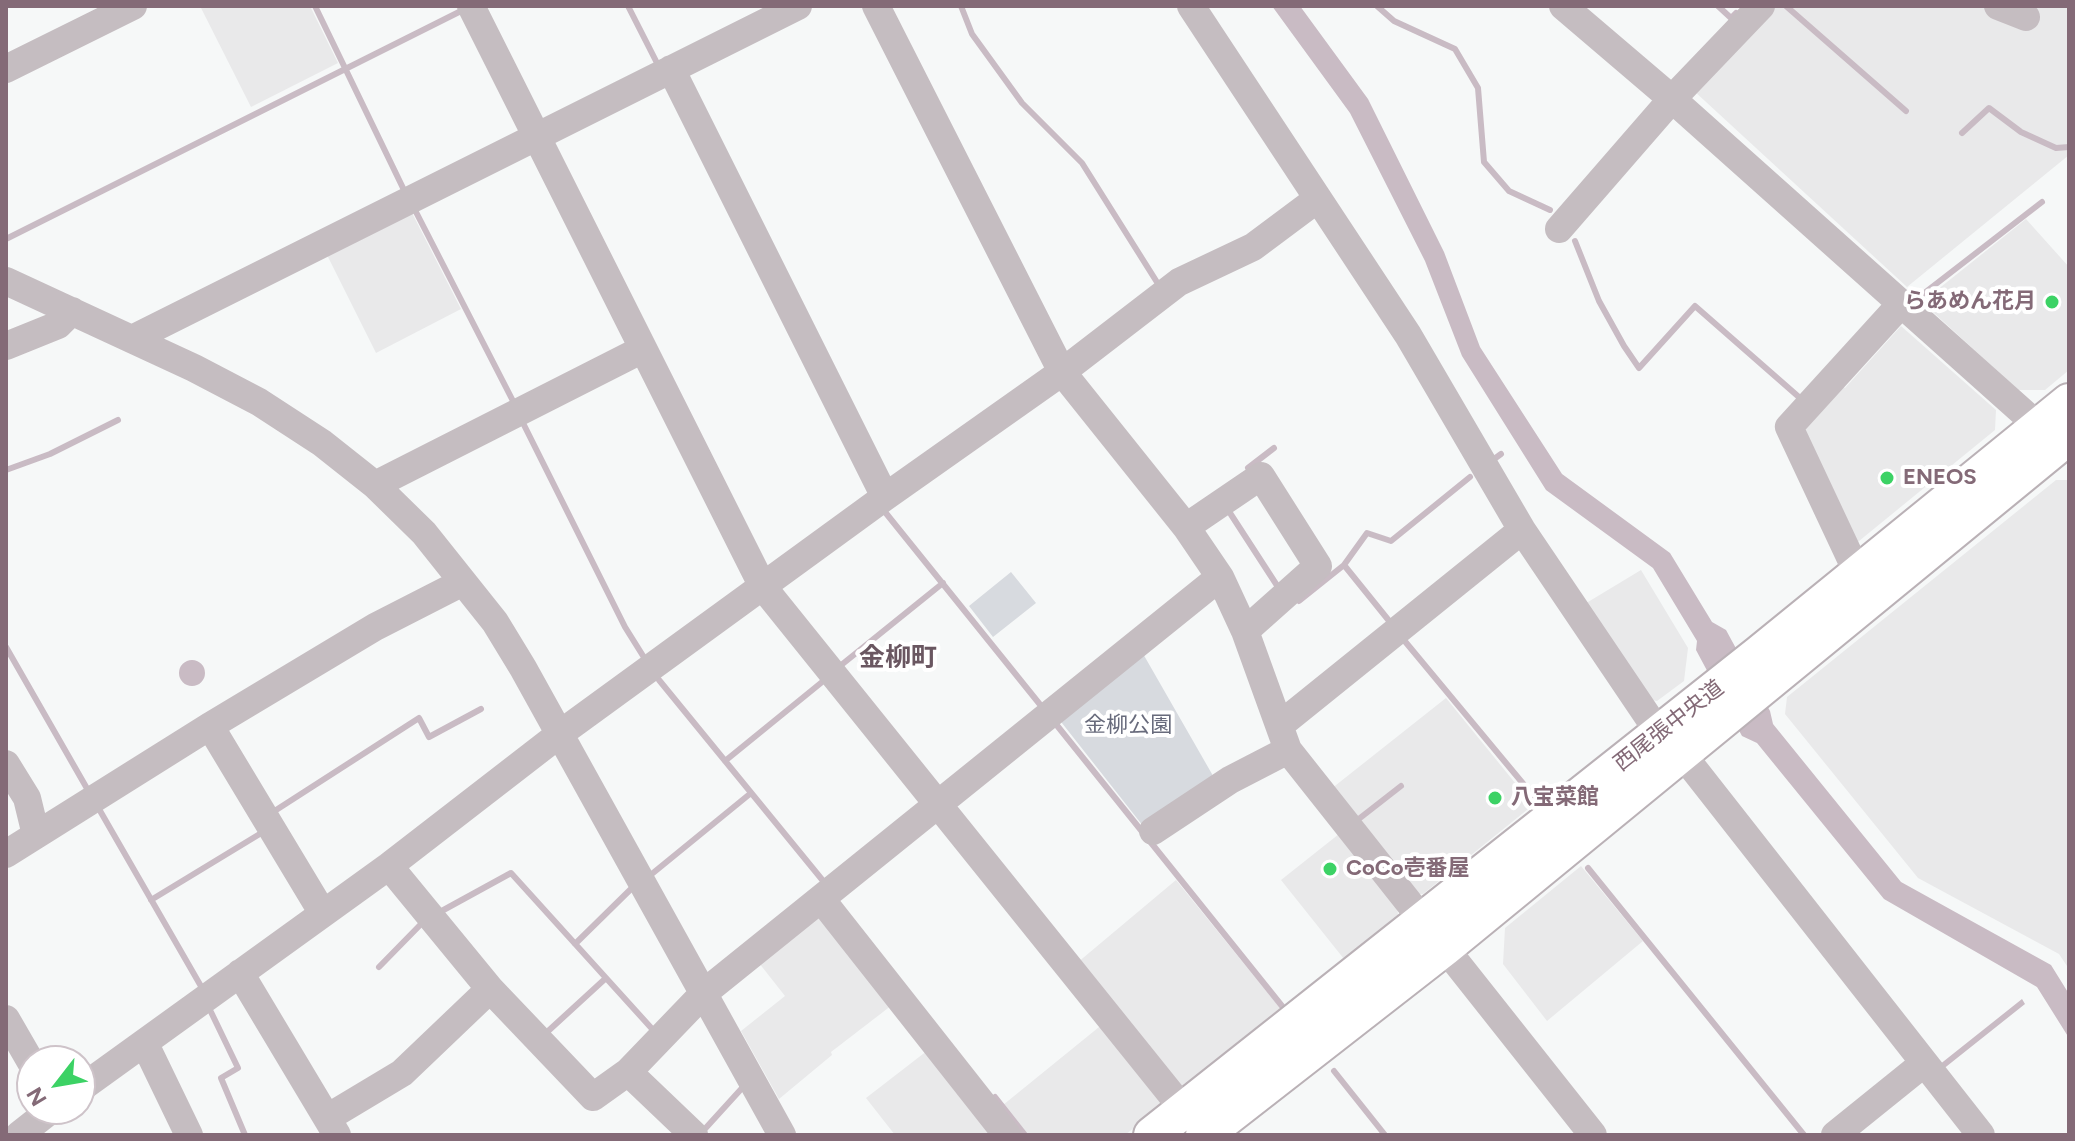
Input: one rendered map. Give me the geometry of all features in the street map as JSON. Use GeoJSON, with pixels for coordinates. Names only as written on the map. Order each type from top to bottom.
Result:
{"type":"FeatureCollection","features":[{"type":"Feature","properties":{"kind":"main road","name":"西尾張中央道"},"geometry":{"type":"LineString","coordinates":[[1152,1135],[1194,1122],[1707,714],[2059,441],[2069,402]]}},
{"type":"Feature","properties":{"kind":"main road","name":"西尾張中央道"},"geometry":{"type":"LineString","coordinates":[[1767,667],[1858,574],[2059,441]]}},
{"type":"Feature","properties":{"kind":"street"},"geometry":{"type":"LineString","coordinates":[[6,69],[133,6]]}},
{"type":"Feature","properties":{"kind":"street"},"geometry":{"type":"LineString","coordinates":[[471,6],[763,587],[1194,1122]]}},
{"type":"Feature","properties":{"kind":"street"},"geometry":{"type":"LineString","coordinates":[[132,339],[798,6]]}},
{"type":"Feature","properties":{"kind":"street"},"geometry":{"type":"LineString","coordinates":[[876,6],[1062,372],[1186,527],[1220,577],[1245,631],[1284,738],[1433,934],[1593,1135]]}},
{"type":"Feature","properties":{"kind":"street"},"geometry":{"type":"LineString","coordinates":[[1191,6],[1316,200],[1408,335],[1522,530],[1670,744],[1981,1135]]}},
{"type":"Feature","properties":{"kind":"street"},"geometry":{"type":"LineString","coordinates":[[1563,6],[2059,441]]}},
{"type":"Feature","properties":{"kind":"street"},"geometry":{"type":"LineString","coordinates":[[1559,229],[1672,99],[1761,6]]}},
{"type":"Feature","properties":{"kind":"street"},"geometry":{"type":"LineString","coordinates":[[1998,6],[2026,17]]}},
{"type":"Feature","properties":{"kind":"street"},"geometry":{"type":"LineString","coordinates":[[671,69],[885,497]]}},
{"type":"Feature","properties":{"kind":"street"},"geometry":{"type":"LineString","coordinates":[[96,1078],[389,866],[561,733],[1062,372],[1179,282],[1253,247],[1316,200]]}},
{"type":"Feature","properties":{"kind":"street"},"geometry":{"type":"LineString","coordinates":[[6,281],[194,368],[259,402],[322,443],[375,485],[424,533],[495,622],[561,733],[782,1135]]}},
{"type":"Feature","properties":{"kind":"street"},"geometry":{"type":"LineString","coordinates":[[1858,574],[1789,427],[1901,304]]}},
{"type":"Feature","properties":{"kind":"street"},"geometry":{"type":"LineString","coordinates":[[6,346],[58,325],[72,311]]}},
{"type":"Feature","properties":{"kind":"street"},"geometry":{"type":"LineString","coordinates":[[375,485],[643,349]]}},
{"type":"Feature","properties":{"kind":"street"},"geometry":{"type":"LineString","coordinates":[[1186,527],[1261,476],[1318,566],[1245,631]]}},
{"type":"Feature","properties":{"kind":"street"},"geometry":{"type":"LineString","coordinates":[[1153,831],[1230,780],[1284,738],[1522,530]]}},
{"type":"Feature","properties":{"kind":"street"},"geometry":{"type":"LineString","coordinates":[[389,866],[490,989],[593,1097],[628,1072],[705,992],[1220,577]]}},
{"type":"Feature","properties":{"kind":"street"},"geometry":{"type":"LineString","coordinates":[[6,854],[375,627],[463,582]]}},
{"type":"Feature","properties":{"kind":"street"},"geometry":{"type":"LineString","coordinates":[[210,726],[322,912]]}},
{"type":"Feature","properties":{"kind":"street"},"geometry":{"type":"LineString","coordinates":[[6,764],[27,798],[36,835]]}},
{"type":"Feature","properties":{"kind":"street"},"geometry":{"type":"LineString","coordinates":[[821,899],[1007,1135]]}},
{"type":"Feature","properties":{"kind":"street"},"geometry":{"type":"LineString","coordinates":[[240,973],[332,1126],[402,1073],[490,989]]}},
{"type":"Feature","properties":{"kind":"street"},"geometry":{"type":"LineString","coordinates":[[6,1019],[21,1045]]}},
{"type":"Feature","properties":{"kind":"street"},"geometry":{"type":"LineString","coordinates":[[145,1044],[189,1135]]}},
{"type":"Feature","properties":{"kind":"street"},"geometry":{"type":"LineString","coordinates":[[1835,1135],[1923,1064]]}},
{"type":"Feature","properties":{"kind":"street"},"geometry":{"type":"LineString","coordinates":[[628,1072],[694,1135]]}},
{"type":"Feature","properties":{"kind":"shaded area"},"geometry":{"type":"Polygon","coordinates":[[[200,6],[310,6],[338,63],[251,107],[200,6]]]}},
{"type":"Feature","properties":{"kind":"shaded area"},"geometry":{"type":"Polygon","coordinates":[[[1272,6],[1300,6],[1368,99],[1444,252],[1480,347],[1562,474],[1670,553],[1712,622],[1726,630],[1770,711],[1773,724],[1901,882],[2051,965],[2069,994],[2069,1038],[2037,987],[1884,899],[1757,743],[1742,736],[1696,650],[1697,641],[1653,568],[1546,490],[1462,356],[1425,261],[1350,113],[1272,6]]]}},
{"type":"Feature","properties":{"kind":"shaded area"},"geometry":{"type":"Polygon","coordinates":[[[1772,6],[2069,6],[2069,155],[1907,287],[1693,90],[1772,6]]]}},
{"type":"Feature","properties":{"kind":"shaded area"},"geometry":{"type":"Polygon","coordinates":[[[411,211],[461,309],[376,353],[326,253],[411,211]]]}},
{"type":"Feature","properties":{"kind":"shaded area"},"geometry":{"type":"Polygon","coordinates":[[[2026,219],[2069,267],[2069,370],[2045,390],[2018,390],[1922,302],[2026,219]]]}},
{"type":"Feature","properties":{"kind":"shaded area"},"geometry":{"type":"Polygon","coordinates":[[[1901,326],[1996,410],[1995,430],[1848,550],[1799,430],[1841,385],[1845,388],[1901,326]]]}},
{"type":"Feature","properties":{"kind":"shaded area"},"geometry":{"type":"Polygon","coordinates":[[[2056,480],[2069,480],[2069,969],[2059,954],[1918,878],[1785,714],[1787,697],[2056,480]]]}},
{"type":"Feature","properties":{"kind":"shaded area"},"geometry":{"type":"Polygon","coordinates":[[[1641,570],[1688,648],[1684,681],[1657,701],[1647,699],[1583,605],[1641,570]]]}},
{"type":"Feature","properties":{"kind":"shaded area"},"geometry":{"type":"Polygon","coordinates":[[[192,660],[201,664],[205,673],[201,682],[192,686],[183,682],[179,673],[183,664],[192,660]]]}},
{"type":"Feature","properties":{"kind":"shaded area"},"geometry":{"type":"Polygon","coordinates":[[[1446,698],[1533,805],[1423,894],[1415,894],[1331,789],[1446,698]]]}},
{"type":"Feature","properties":{"kind":"shaded area"},"geometry":{"type":"Polygon","coordinates":[[[1339,834],[1397,905],[1398,915],[1344,959],[1281,880],[1339,834]]]}},
{"type":"Feature","properties":{"kind":"shaded area"},"geometry":{"type":"Polygon","coordinates":[[[1581,866],[1643,941],[1547,1021],[1503,964],[1505,928],[1581,866]]]}},
{"type":"Feature","properties":{"kind":"shaded area"},"geometry":{"type":"Polygon","coordinates":[[[1176,880],[1280,1008],[1183,1086],[1177,1083],[1077,963],[1176,880]]]}},
{"type":"Feature","properties":{"kind":"shaded area"},"geometry":{"type":"Polygon","coordinates":[[[816,916],[896,1002],[831,1052],[832,1055],[779,1099],[741,1031],[785,996],[759,963],[816,916]]]}},
{"type":"Feature","properties":{"kind":"shaded area"},"geometry":{"type":"Polygon","coordinates":[[[2022,999],[2025,1004],[1942,1070],[1939,1065],[2022,999]]]}},
{"type":"Feature","properties":{"kind":"shaded area"},"geometry":{"type":"Polygon","coordinates":[[[1104,1023],[1162,1094],[1160,1107],[1125,1135],[1027,1135],[1003,1105],[1104,1023]]]}},
{"type":"Feature","properties":{"kind":"shaded area"},"geometry":{"type":"Polygon","coordinates":[[[932,1047],[1000,1135],[895,1135],[866,1098],[932,1047]]]}},
{"type":"Feature","properties":{"kind":"green space"},"geometry":{"type":"Polygon","coordinates":[[[1011,572],[1036,603],[993,637],[969,606],[1011,572]]]}},
{"type":"Feature","properties":{"kind":"green space","name":"金柳公園"},"geometry":{"type":"Polygon","coordinates":[[[1142,652],[1216,781],[1147,831],[1058,718],[1142,652]]]}},
{"type":"Feature","properties":{"kind":"waterway"},"geometry":{"type":"LineString","coordinates":[[315,6],[403,188]]}},
{"type":"Feature","properties":{"kind":"waterway"},"geometry":{"type":"LineString","coordinates":[[628,6],[657,63]]}},
{"type":"Feature","properties":{"kind":"waterway"},"geometry":{"type":"LineString","coordinates":[[961,6],[972,34],[1022,103],[1082,163],[1160,287]]}},
{"type":"Feature","properties":{"kind":"waterway"},"geometry":{"type":"LineString","coordinates":[[1377,6],[1394,21],[1455,49],[1478,88],[1484,162],[1509,191],[1550,210]]}},
{"type":"Feature","properties":{"kind":"waterway"},"geometry":{"type":"LineString","coordinates":[[1718,6],[1731,18],[1736,13]]}},
{"type":"Feature","properties":{"kind":"waterway"},"geometry":{"type":"LineString","coordinates":[[1786,6],[1906,111]]}},
{"type":"Feature","properties":{"kind":"waterway"},"geometry":{"type":"LineString","coordinates":[[6,239],[459,12]]}},
{"type":"Feature","properties":{"kind":"waterway"},"geometry":{"type":"LineString","coordinates":[[1962,133],[1989,108],[2021,132],[2056,148],[2069,147]]}},
{"type":"Feature","properties":{"kind":"waterway"},"geometry":{"type":"LineString","coordinates":[[1923,294],[2042,202]]}},
{"type":"Feature","properties":{"kind":"waterway"},"geometry":{"type":"LineString","coordinates":[[416,212],[514,403]]}},
{"type":"Feature","properties":{"kind":"waterway"},"geometry":{"type":"LineString","coordinates":[[1575,241],[1599,301],[1639,368],[1695,306],[1800,398]]}},
{"type":"Feature","properties":{"kind":"waterway"},"geometry":{"type":"LineString","coordinates":[[6,470],[50,454],[118,420]]}},
{"type":"Feature","properties":{"kind":"waterway"},"geometry":{"type":"LineString","coordinates":[[522,421],[625,627],[645,659]]}},
{"type":"Feature","properties":{"kind":"waterway"},"geometry":{"type":"LineString","coordinates":[[1248,468],[1274,448]]}},
{"type":"Feature","properties":{"kind":"waterway"},"geometry":{"type":"LineString","coordinates":[[1490,462],[1501,454]]}},
{"type":"Feature","properties":{"kind":"waterway"},"geometry":{"type":"LineString","coordinates":[[1299,601],[1344,565],[1367,533],[1391,541],[1470,477]]}},
{"type":"Feature","properties":{"kind":"waterway"},"geometry":{"type":"LineString","coordinates":[[885,512],[1042,707]]}},
{"type":"Feature","properties":{"kind":"waterway"},"geometry":{"type":"LineString","coordinates":[[1230,513],[1278,587]]}},
{"type":"Feature","properties":{"kind":"waterway"},"geometry":{"type":"LineString","coordinates":[[1344,565],[1390,622]]}},
{"type":"Feature","properties":{"kind":"waterway"},"geometry":{"type":"LineString","coordinates":[[840,666],[943,583]]}},
{"type":"Feature","properties":{"kind":"waterway"},"geometry":{"type":"LineString","coordinates":[[1403,639],[1535,798]]}},
{"type":"Feature","properties":{"kind":"waterway"},"geometry":{"type":"LineString","coordinates":[[6,647],[89,792]]}},
{"type":"Feature","properties":{"kind":"waterway"},"geometry":{"type":"LineString","coordinates":[[725,761],[827,678]]}},
{"type":"Feature","properties":{"kind":"waterway"},"geometry":{"type":"LineString","coordinates":[[659,680],[824,882]]}},
{"type":"Feature","properties":{"kind":"waterway"},"geometry":{"type":"LineString","coordinates":[[273,812],[419,718],[429,737],[481,709]]}},
{"type":"Feature","properties":{"kind":"waterway"},"geometry":{"type":"LineString","coordinates":[[1055,723],[1282,1006]]}},
{"type":"Feature","properties":{"kind":"waterway"},"geometry":{"type":"LineString","coordinates":[[1360,818],[1401,786]]}},
{"type":"Feature","properties":{"kind":"waterway"},"geometry":{"type":"LineString","coordinates":[[653,873],[751,793]]}},
{"type":"Feature","properties":{"kind":"waterway"},"geometry":{"type":"LineString","coordinates":[[99,809],[202,988]]}},
{"type":"Feature","properties":{"kind":"waterway"},"geometry":{"type":"LineString","coordinates":[[151,900],[263,832]]}},
{"type":"Feature","properties":{"kind":"waterway"},"geometry":{"type":"LineString","coordinates":[[1588,868],[1804,1135]]}},
{"type":"Feature","properties":{"kind":"waterway"},"geometry":{"type":"LineString","coordinates":[[438,913],[511,873],[654,1031]]}},
{"type":"Feature","properties":{"kind":"waterway"},"geometry":{"type":"LineString","coordinates":[[575,944],[633,887]]}},
{"type":"Feature","properties":{"kind":"waterway"},"geometry":{"type":"LineString","coordinates":[[379,967],[424,921]]}},
{"type":"Feature","properties":{"kind":"waterway"},"geometry":{"type":"LineString","coordinates":[[546,1033],[606,978]]}},
{"type":"Feature","properties":{"kind":"waterway"},"geometry":{"type":"LineString","coordinates":[[211,1012],[238,1068],[221,1078],[245,1135]]}},
{"type":"Feature","properties":{"kind":"waterway"},"geometry":{"type":"LineString","coordinates":[[1334,1071],[1385,1135]]}},
{"type":"Feature","properties":{"kind":"waterway"},"geometry":{"type":"LineString","coordinates":[[701,1130],[742,1085]]}},
{"type":"Feature","properties":{"kind":"waterway"},"geometry":{"type":"LineString","coordinates":[[995,1097],[1025,1135]]}},
{"type":"Feature","properties":{"kind":"place","name":"らあめん花月"},"geometry":{"type":"Point","coordinates":[2052,302]}},
{"type":"Feature","properties":{"kind":"place","name":"ENEOS"},"geometry":{"type":"Point","coordinates":[1887,478]}},
{"type":"Feature","properties":{"kind":"place","name":"八宝菜館"},"geometry":{"type":"Point","coordinates":[1495,798]}},
{"type":"Feature","properties":{"kind":"place","name":"CoCo壱番屋"},"geometry":{"type":"Point","coordinates":[1330,869]}},
{"type":"Feature","properties":{"kind":"district","name":"金柳町"},"geometry":{"type":"Point","coordinates":[898,658]}}]}
